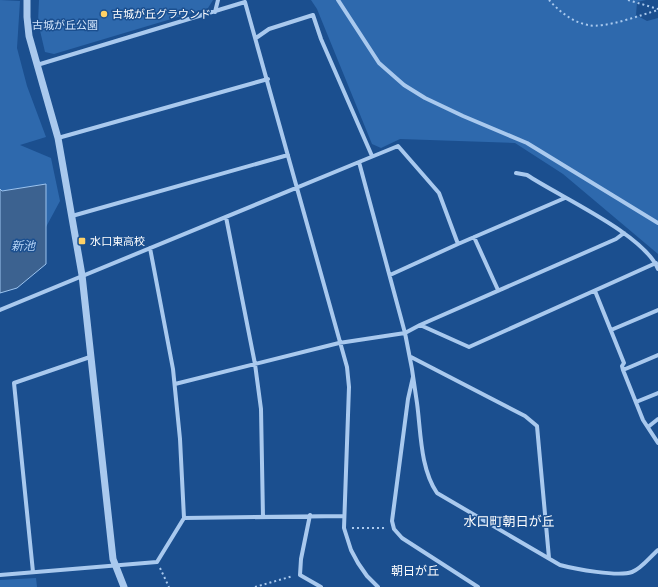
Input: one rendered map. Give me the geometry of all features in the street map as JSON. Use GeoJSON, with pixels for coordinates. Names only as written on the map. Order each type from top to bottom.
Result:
{"type":"FeatureCollection","features":[{"type":"Feature","properties":{"kind":"street"},"geometry":{"type":"LineString","coordinates":[[27,0],[29,36],[58,138],[82,275],[90,357],[115,566],[124,587]]}},
{"type":"Feature","properties":{"kind":"street"},"geometry":{"type":"LineString","coordinates":[[215,12],[218,0]]}},
{"type":"Feature","properties":{"kind":"street"},"geometry":{"type":"LineString","coordinates":[[338,0],[379,63],[404,85],[425,98],[463,116],[527,143],[658,222]]}},
{"type":"Feature","properties":{"kind":"street"},"geometry":{"type":"LineString","coordinates":[[37,65],[245,2],[268,79],[339,343],[347,367],[349,387],[344,528],[351,550],[367,576],[378,587]]}},
{"type":"Feature","properties":{"kind":"street"},"geometry":{"type":"LineString","coordinates":[[256,38],[269,29],[313,15],[321,39],[372,156]]}},
{"type":"Feature","properties":{"kind":"street"},"geometry":{"type":"LineString","coordinates":[[58,138],[268,79]]}},
{"type":"Feature","properties":{"kind":"street"},"geometry":{"type":"LineString","coordinates":[[0,310],[398,146],[439,193],[458,244]]}},
{"type":"Feature","properties":{"kind":"street"},"geometry":{"type":"LineString","coordinates":[[72,216],[288,155]]}},
{"type":"Feature","properties":{"kind":"street"},"geometry":{"type":"LineString","coordinates":[[359,162],[411,357],[425,463],[429,482],[437,493],[560,565],[570,568],[622,574],[633,572],[658,550]]}},
{"type":"Feature","properties":{"kind":"street"},"geometry":{"type":"LineString","coordinates":[[516,173],[527,175],[624,232],[647,251],[656,263],[658,269]]}},
{"type":"Feature","properties":{"kind":"street"},"geometry":{"type":"LineString","coordinates":[[390,275],[565,198]]}},
{"type":"Feature","properties":{"kind":"street"},"geometry":{"type":"LineString","coordinates":[[226,217],[256,364],[261,408],[263,517]]}},
{"type":"Feature","properties":{"kind":"street"},"geometry":{"type":"LineString","coordinates":[[175,384],[339,343],[405,333],[498,290],[616,239],[624,232]]}},
{"type":"Feature","properties":{"kind":"street"},"geometry":{"type":"LineString","coordinates":[[474,238],[498,290]]}},
{"type":"Feature","properties":{"kind":"street"},"geometry":{"type":"LineString","coordinates":[[0,575],[157,562],[184,518],[175,384],[150,248]]}},
{"type":"Feature","properties":{"kind":"street"},"geometry":{"type":"LineString","coordinates":[[420,325],[469,347],[656,263]]}},
{"type":"Feature","properties":{"kind":"street"},"geometry":{"type":"LineString","coordinates":[[595,291],[624,363],[622,366],[623,370],[643,420],[658,443]]}},
{"type":"Feature","properties":{"kind":"street"},"geometry":{"type":"LineString","coordinates":[[611,330],[658,310]]}},
{"type":"Feature","properties":{"kind":"street"},"geometry":{"type":"LineString","coordinates":[[623,370],[658,355]]}},
{"type":"Feature","properties":{"kind":"street"},"geometry":{"type":"LineString","coordinates":[[33,572],[14,383],[90,357]]}},
{"type":"Feature","properties":{"kind":"street"},"geometry":{"type":"LineString","coordinates":[[411,357],[525,416],[537,426],[549,558]]}},
{"type":"Feature","properties":{"kind":"street"},"geometry":{"type":"LineString","coordinates":[[413,375],[408,399],[392,521],[394,529],[402,538],[478,587]]}},
{"type":"Feature","properties":{"kind":"street"},"geometry":{"type":"LineString","coordinates":[[636,402],[658,393]]}},
{"type":"Feature","properties":{"kind":"street"},"geometry":{"type":"LineString","coordinates":[[648,427],[658,419]]}},
{"type":"Feature","properties":{"kind":"street"},"geometry":{"type":"LineString","coordinates":[[184,518],[310,515],[344,516]]}},
{"type":"Feature","properties":{"kind":"street"},"geometry":{"type":"LineString","coordinates":[[310,515],[301,559],[300,575],[320,587]]}},
{"type":"Feature","properties":{"kind":"path"},"geometry":{"type":"LineString","coordinates":[[548,0],[562,14],[588,26],[614,23],[658,9]]}},
{"type":"Feature","properties":{"kind":"path"},"geometry":{"type":"LineString","coordinates":[[628,0],[658,9]]}},
{"type":"Feature","properties":{"kind":"path"},"geometry":{"type":"LineString","coordinates":[[352,528],[383,528]]}},
{"type":"Feature","properties":{"kind":"path"},"geometry":{"type":"LineString","coordinates":[[157,562],[169,587]]}},
{"type":"Feature","properties":{"kind":"path"},"geometry":{"type":"LineString","coordinates":[[255,587],[286,577],[300,575]]}},
{"type":"Feature","properties":{"kind":"green space"},"geometry":{"type":"Polygon","coordinates":[[[0,0],[20,1],[17,48],[27,86],[46,137],[20,145],[51,158],[60,201],[46,227],[46,184],[2,191],[0,189],[0,0]]]}},
{"type":"Feature","properties":{"kind":"green space","name":"古城が丘公園"},"geometry":{"type":"Polygon","coordinates":[[[39,0],[213,0],[208,8],[54,54],[45,52],[38,22],[39,0]]]}},
{"type":"Feature","properties":{"kind":"green space"},"geometry":{"type":"Polygon","coordinates":[[[311,0],[646,0],[637,2],[636,15],[647,21],[658,18],[658,254],[563,174],[515,143],[400,139],[381,148],[372,144],[317,9],[311,0]]]}},
{"type":"Feature","properties":{"kind":"green space"},"geometry":{"type":"Polygon","coordinates":[[[36,578],[37,587],[0,587],[0,580],[36,578]]]}},
{"type":"Feature","properties":{"kind":"water","name":"新池"},"geometry":{"type":"Polygon","coordinates":[[[46,184],[46,264],[17,288],[0,293],[0,189],[2,191],[46,184]]]}},
{"type":"Feature","properties":{"kind":"place","name":"古城が丘グラウンド"},"geometry":{"type":"Point","coordinates":[104,14]}},
{"type":"Feature","properties":{"kind":"place","name":"水口東高校"},"geometry":{"type":"Point","coordinates":[82,241]}},
{"type":"Feature","properties":{"kind":"district","name":"水口町朝日が丘"},"geometry":{"type":"Point","coordinates":[509,521]}},
{"type":"Feature","properties":{"kind":"district","name":"朝日が丘"},"geometry":{"type":"Point","coordinates":[415,571]}}]}
